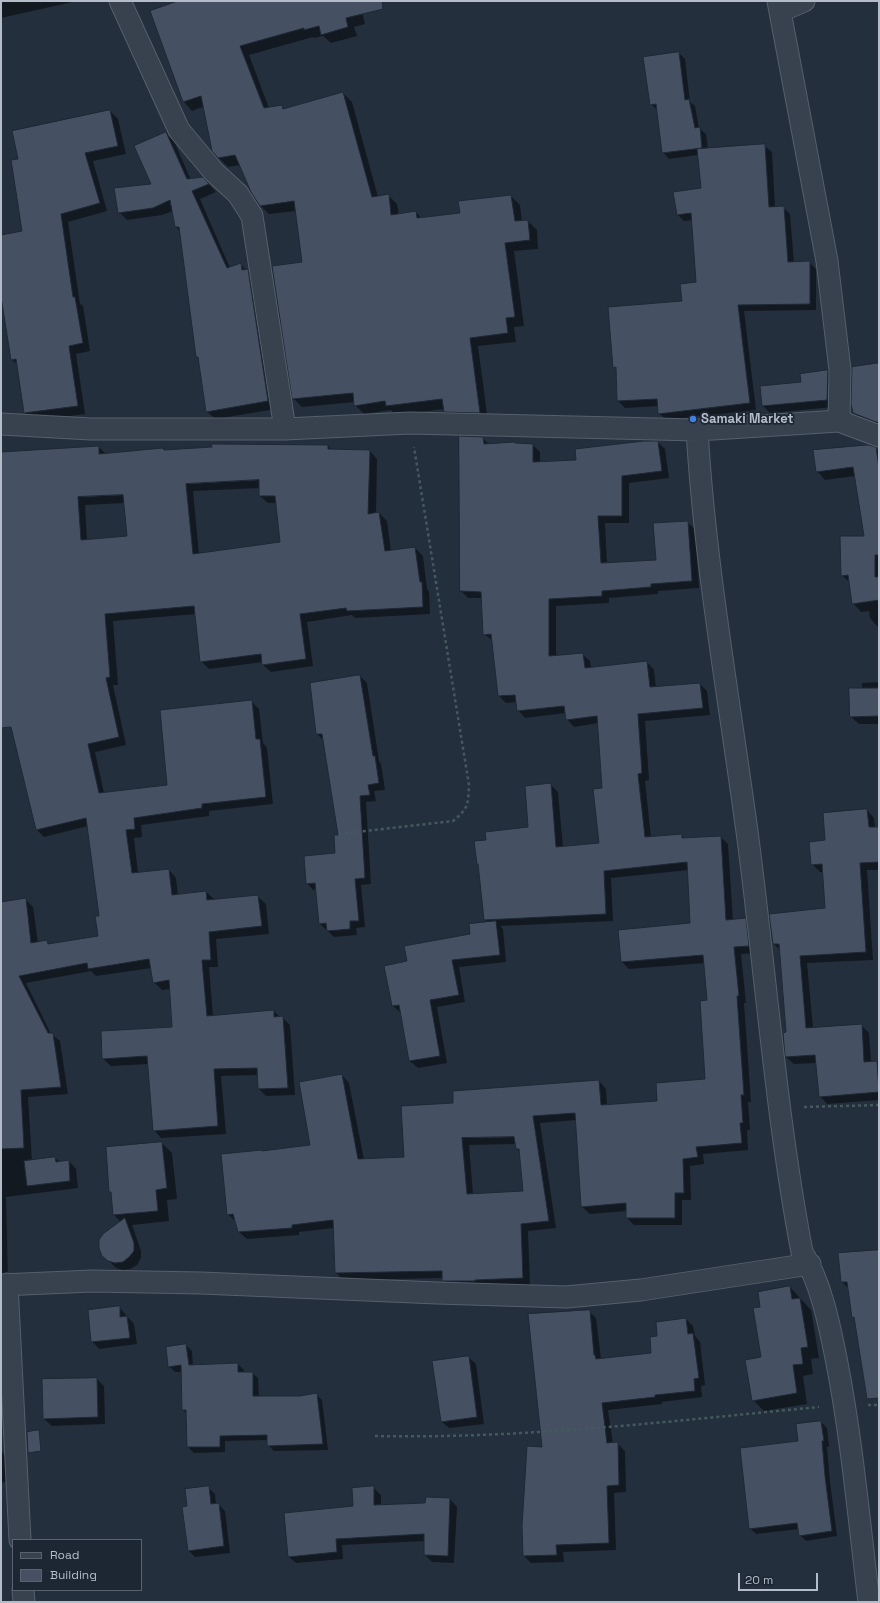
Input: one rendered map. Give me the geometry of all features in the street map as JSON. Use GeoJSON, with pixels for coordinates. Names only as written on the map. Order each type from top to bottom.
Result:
{"type":"FeatureCollection","features":[{"type":"Feature","properties":{"kind":"street"},"geometry":{"type":"LineString","coordinates":[[120,1],[179,130],[214,172],[238,194],[252,216],[285,430]]}},
{"type":"Feature","properties":{"kind":"street"},"geometry":{"type":"LineString","coordinates":[[804,1],[780,6],[827,261],[840,370],[839,421]]}},
{"type":"Feature","properties":{"kind":"street"},"geometry":{"type":"LineString","coordinates":[[1,424],[91,429],[285,430],[410,423],[697,430],[839,421],[879,436]]}},
{"type":"Feature","properties":{"kind":"street"},"geometry":{"type":"LineString","coordinates":[[697,430],[701,494],[748,841],[779,1108],[802,1252],[810,1264],[831,1333],[845,1405],[869,1602]]}},
{"type":"Feature","properties":{"kind":"street"},"geometry":{"type":"LineString","coordinates":[[20,1539],[4,1285],[92,1281],[566,1296],[641,1290],[810,1264]]}},
{"type":"Feature","properties":{"kind":"street"},"geometry":{"type":"LineString","coordinates":[[23,1591],[24,1602]]}},
{"type":"Feature","properties":{"kind":"path"},"geometry":{"type":"LineString","coordinates":[[338,834],[453,820],[462,813],[468,805],[469,785],[410,423]]}},
{"type":"Feature","properties":{"kind":"path"},"geometry":{"type":"LineString","coordinates":[[779,1108],[879,1105]]}},
{"type":"Feature","properties":{"kind":"path"},"geometry":{"type":"LineString","coordinates":[[375,1436],[488,1436],[554,1432],[845,1405]]}},
{"type":"Feature","properties":{"kind":"building"},"geometry":{"type":"Polygon","coordinates":[[[178,1],[382,1],[383,9],[346,18],[348,27],[321,35],[319,26],[304,30],[304,28],[240,46],[264,108],[282,105],[283,109],[343,92],[372,197],[389,194],[391,215],[416,211],[417,218],[460,213],[458,201],[511,195],[515,221],[528,220],[530,240],[505,243],[515,317],[506,318],[508,333],[470,338],[480,413],[444,412],[442,399],[386,406],[385,401],[354,406],[353,393],[292,399],[272,266],[302,262],[294,201],[260,206],[251,192],[235,155],[218,158],[212,151],[201,96],[183,102],[150,11],[178,1]]]}},
{"type":"Feature","properties":{"kind":"building"},"geometry":{"type":"Polygon","coordinates":[[[679,52],[685,100],[689,99],[695,128],[700,127],[702,148],[662,153],[656,104],[650,105],[643,57],[679,52]]]}},
{"type":"Feature","properties":{"kind":"building"},"geometry":{"type":"Polygon","coordinates":[[[110,110],[118,146],[85,153],[100,203],[61,214],[73,297],[75,297],[83,343],[69,346],[78,406],[24,413],[16,359],[11,360],[1,297],[1,235],[22,231],[11,160],[18,159],[12,131],[110,110]]]}},
{"type":"Feature","properties":{"kind":"building"},"geometry":{"type":"Polygon","coordinates":[[[166,132],[187,179],[203,177],[209,184],[192,191],[227,268],[241,263],[242,270],[248,269],[268,401],[206,412],[198,357],[196,357],[179,227],[175,227],[170,200],[153,208],[118,213],[114,188],[151,184],[134,146],[166,132]]]}},
{"type":"Feature","properties":{"kind":"building"},"geometry":{"type":"Polygon","coordinates":[[[765,144],[769,207],[784,206],[788,262],[810,261],[810,304],[738,305],[750,403],[658,414],[657,399],[617,401],[616,367],[613,368],[608,307],[682,301],[680,284],[696,282],[691,213],[677,215],[673,192],[701,188],[697,149],[765,144]]]}},
{"type":"Feature","properties":{"kind":"building"},"geometry":{"type":"Polygon","coordinates":[[[879,363],[879,422],[876,422],[853,413],[851,404],[852,367],[879,363]]]}},
{"type":"Feature","properties":{"kind":"building"},"geometry":{"type":"Polygon","coordinates":[[[828,370],[827,400],[762,406],[760,386],[801,382],[800,374],[828,370]]]}},
{"type":"Feature","properties":{"kind":"building"},"geometry":{"type":"Polygon","coordinates":[[[459,436],[483,437],[484,444],[515,442],[533,444],[533,462],[576,460],[575,449],[644,441],[658,441],[662,471],[622,476],[622,516],[598,516],[601,563],[656,560],[653,523],[688,521],[692,581],[651,584],[651,587],[602,591],[602,596],[549,599],[549,656],[583,653],[585,668],[647,661],[650,687],[700,683],[703,708],[638,714],[642,773],[638,774],[645,837],[682,834],[682,838],[721,836],[726,920],[746,918],[749,946],[734,947],[739,996],[737,996],[744,1095],[741,1095],[743,1123],[740,1123],[742,1143],[696,1147],[698,1157],[683,1159],[684,1193],[675,1193],[675,1218],[626,1218],[626,1203],[581,1207],[575,1113],[533,1116],[549,1221],[521,1224],[523,1278],[475,1281],[442,1281],[442,1271],[335,1273],[333,1220],[292,1225],[292,1228],[238,1232],[233,1214],[227,1215],[221,1154],[310,1145],[299,1082],[342,1074],[358,1159],[404,1157],[401,1106],[453,1103],[453,1091],[599,1080],[601,1105],[657,1101],[656,1083],[705,1079],[700,1001],[707,1000],[703,955],[621,962],[618,930],[690,923],[687,862],[604,871],[606,914],[484,920],[474,841],[486,840],[485,832],[528,827],[525,786],[551,783],[556,847],[599,843],[593,789],[602,788],[597,716],[566,720],[564,706],[517,711],[515,695],[498,696],[491,634],[483,635],[481,592],[460,591],[459,436]],[[514,1137],[462,1138],[467,1194],[523,1191],[519,1149],[516,1149],[514,1137]]]}},
{"type":"Feature","properties":{"kind":"building"},"geometry":{"type":"Polygon","coordinates":[[[211,444],[328,445],[328,449],[370,450],[368,514],[379,512],[385,551],[415,547],[420,582],[422,582],[423,607],[347,611],[346,608],[300,614],[306,659],[262,665],[261,654],[200,662],[194,606],[105,614],[110,677],[106,678],[119,737],[88,744],[99,793],[167,785],[160,710],[252,700],[256,739],[260,739],[266,797],[202,804],[202,808],[134,818],[135,829],[126,830],[132,873],[169,869],[172,895],[206,891],[207,900],[258,895],[262,926],[209,932],[211,960],[202,960],[207,1016],[274,1010],[274,1017],[283,1016],[288,1088],[258,1089],[257,1068],[214,1069],[218,1126],[153,1131],[147,1056],[102,1059],[101,1031],[172,1027],[169,980],[153,983],[149,959],[88,969],[87,963],[19,976],[48,1033],[53,1033],[61,1087],[21,1090],[24,1148],[1,1149],[1,902],[26,898],[31,943],[47,940],[48,944],[98,936],[95,916],[99,916],[86,818],[36,830],[11,727],[1,728],[1,452],[99,446],[99,454],[163,448],[164,450],[212,447],[211,444]],[[259,480],[186,484],[193,554],[280,542],[275,496],[259,496],[259,480]],[[123,495],[78,497],[81,540],[127,536],[123,495]]]}},
{"type":"Feature","properties":{"kind":"building"},"geometry":{"type":"Polygon","coordinates":[[[868,445],[876,447],[879,468],[879,555],[875,555],[875,577],[879,577],[879,600],[852,604],[848,575],[841,576],[840,536],[864,536],[853,467],[816,472],[813,450],[868,445]]]}},
{"type":"Feature","properties":{"kind":"building"},"geometry":{"type":"Polygon","coordinates":[[[360,675],[373,756],[375,756],[379,783],[368,785],[370,795],[360,796],[365,878],[355,879],[359,921],[350,921],[350,929],[327,931],[326,923],[319,924],[315,883],[306,884],[304,856],[335,853],[334,835],[338,835],[322,734],[316,734],[310,683],[360,675]]]}},
{"type":"Feature","properties":{"kind":"building"},"geometry":{"type":"Polygon","coordinates":[[[849,688],[879,688],[879,716],[850,717],[849,688]]]}},
{"type":"Feature","properties":{"kind":"building"},"geometry":{"type":"Polygon","coordinates":[[[867,809],[869,827],[879,827],[879,862],[860,863],[866,952],[800,956],[806,1028],[862,1024],[864,1062],[877,1061],[879,1092],[819,1097],[815,1055],[785,1057],[783,1033],[786,1032],[779,944],[773,944],[769,914],[825,908],[822,864],[811,865],[809,842],[825,840],[823,813],[867,809]]]}},
{"type":"Feature","properties":{"kind":"building"},"geometry":{"type":"Polygon","coordinates":[[[496,921],[500,955],[452,960],[459,995],[430,1000],[440,1056],[409,1061],[399,1005],[392,1006],[384,966],[407,961],[404,946],[470,934],[469,924],[496,921]]]}},
{"type":"Feature","properties":{"kind":"building"},"geometry":{"type":"Polygon","coordinates":[[[162,1142],[167,1188],[156,1190],[158,1211],[113,1215],[111,1192],[109,1192],[106,1147],[162,1142]]]}},
{"type":"Feature","properties":{"kind":"building"},"geometry":{"type":"Polygon","coordinates":[[[55,1157],[56,1162],[69,1160],[70,1181],[27,1186],[24,1161],[55,1157]]]}},
{"type":"Feature","properties":{"kind":"building"},"geometry":{"type":"Polygon","coordinates":[[[125,1218],[134,1243],[134,1251],[123,1262],[115,1263],[108,1261],[102,1256],[99,1248],[99,1240],[103,1234],[125,1218]]]}},
{"type":"Feature","properties":{"kind":"building"},"geometry":{"type":"Polygon","coordinates":[[[879,1250],[879,1398],[867,1399],[854,1317],[852,1318],[847,1282],[841,1282],[838,1253],[879,1250]]]}},
{"type":"Feature","properties":{"kind":"building"},"geometry":{"type":"Polygon","coordinates":[[[790,1286],[792,1299],[800,1298],[808,1347],[801,1348],[803,1364],[793,1365],[797,1393],[752,1401],[745,1360],[761,1357],[753,1308],[760,1307],[758,1292],[790,1286]]]}},
{"type":"Feature","properties":{"kind":"building"},"geometry":{"type":"Polygon","coordinates":[[[120,1306],[120,1317],[127,1316],[130,1338],[91,1342],[88,1310],[120,1306]]]}},
{"type":"Feature","properties":{"kind":"building"},"geometry":{"type":"Polygon","coordinates":[[[590,1310],[594,1355],[596,1359],[651,1353],[650,1337],[657,1336],[656,1322],[686,1318],[688,1334],[693,1333],[699,1378],[694,1379],[695,1391],[602,1403],[607,1443],[618,1442],[619,1485],[607,1486],[609,1543],[556,1545],[557,1555],[523,1556],[522,1526],[527,1446],[542,1447],[528,1314],[590,1310]]]}},
{"type":"Feature","properties":{"kind":"building"},"geometry":{"type":"Polygon","coordinates":[[[186,1344],[189,1365],[238,1363],[238,1372],[253,1372],[253,1396],[300,1396],[317,1393],[323,1444],[267,1446],[267,1435],[220,1436],[220,1447],[187,1447],[186,1410],[182,1410],[181,1365],[168,1367],[166,1347],[186,1344]]]}},
{"type":"Feature","properties":{"kind":"building"},"geometry":{"type":"Polygon","coordinates":[[[469,1356],[477,1417],[441,1422],[432,1361],[469,1356]]]}},
{"type":"Feature","properties":{"kind":"building"},"geometry":{"type":"Polygon","coordinates":[[[97,1378],[98,1417],[43,1419],[42,1379],[97,1378]]]}},
{"type":"Feature","properties":{"kind":"building"},"geometry":{"type":"Polygon","coordinates":[[[821,1421],[824,1441],[822,1441],[825,1476],[832,1531],[799,1536],[797,1523],[749,1529],[740,1448],[798,1441],[796,1424],[821,1421]]]}},
{"type":"Feature","properties":{"kind":"building"},"geometry":{"type":"Polygon","coordinates":[[[39,1430],[41,1451],[28,1453],[27,1432],[39,1430]]]}},
{"type":"Feature","properties":{"kind":"building"},"geometry":{"type":"Polygon","coordinates":[[[209,1486],[211,1504],[219,1503],[224,1546],[188,1551],[182,1507],[187,1506],[185,1489],[209,1486]]]}},
{"type":"Feature","properties":{"kind":"building"},"geometry":{"type":"Polygon","coordinates":[[[374,1486],[374,1505],[425,1503],[426,1497],[450,1498],[448,1556],[424,1555],[424,1534],[336,1539],[337,1552],[288,1557],[284,1513],[353,1506],[352,1488],[374,1486]]]}},
{"type":"Feature","properties":{"kind":"place","name":"Samaki Market"},"geometry":{"type":"Point","coordinates":[693,419]}}]}
